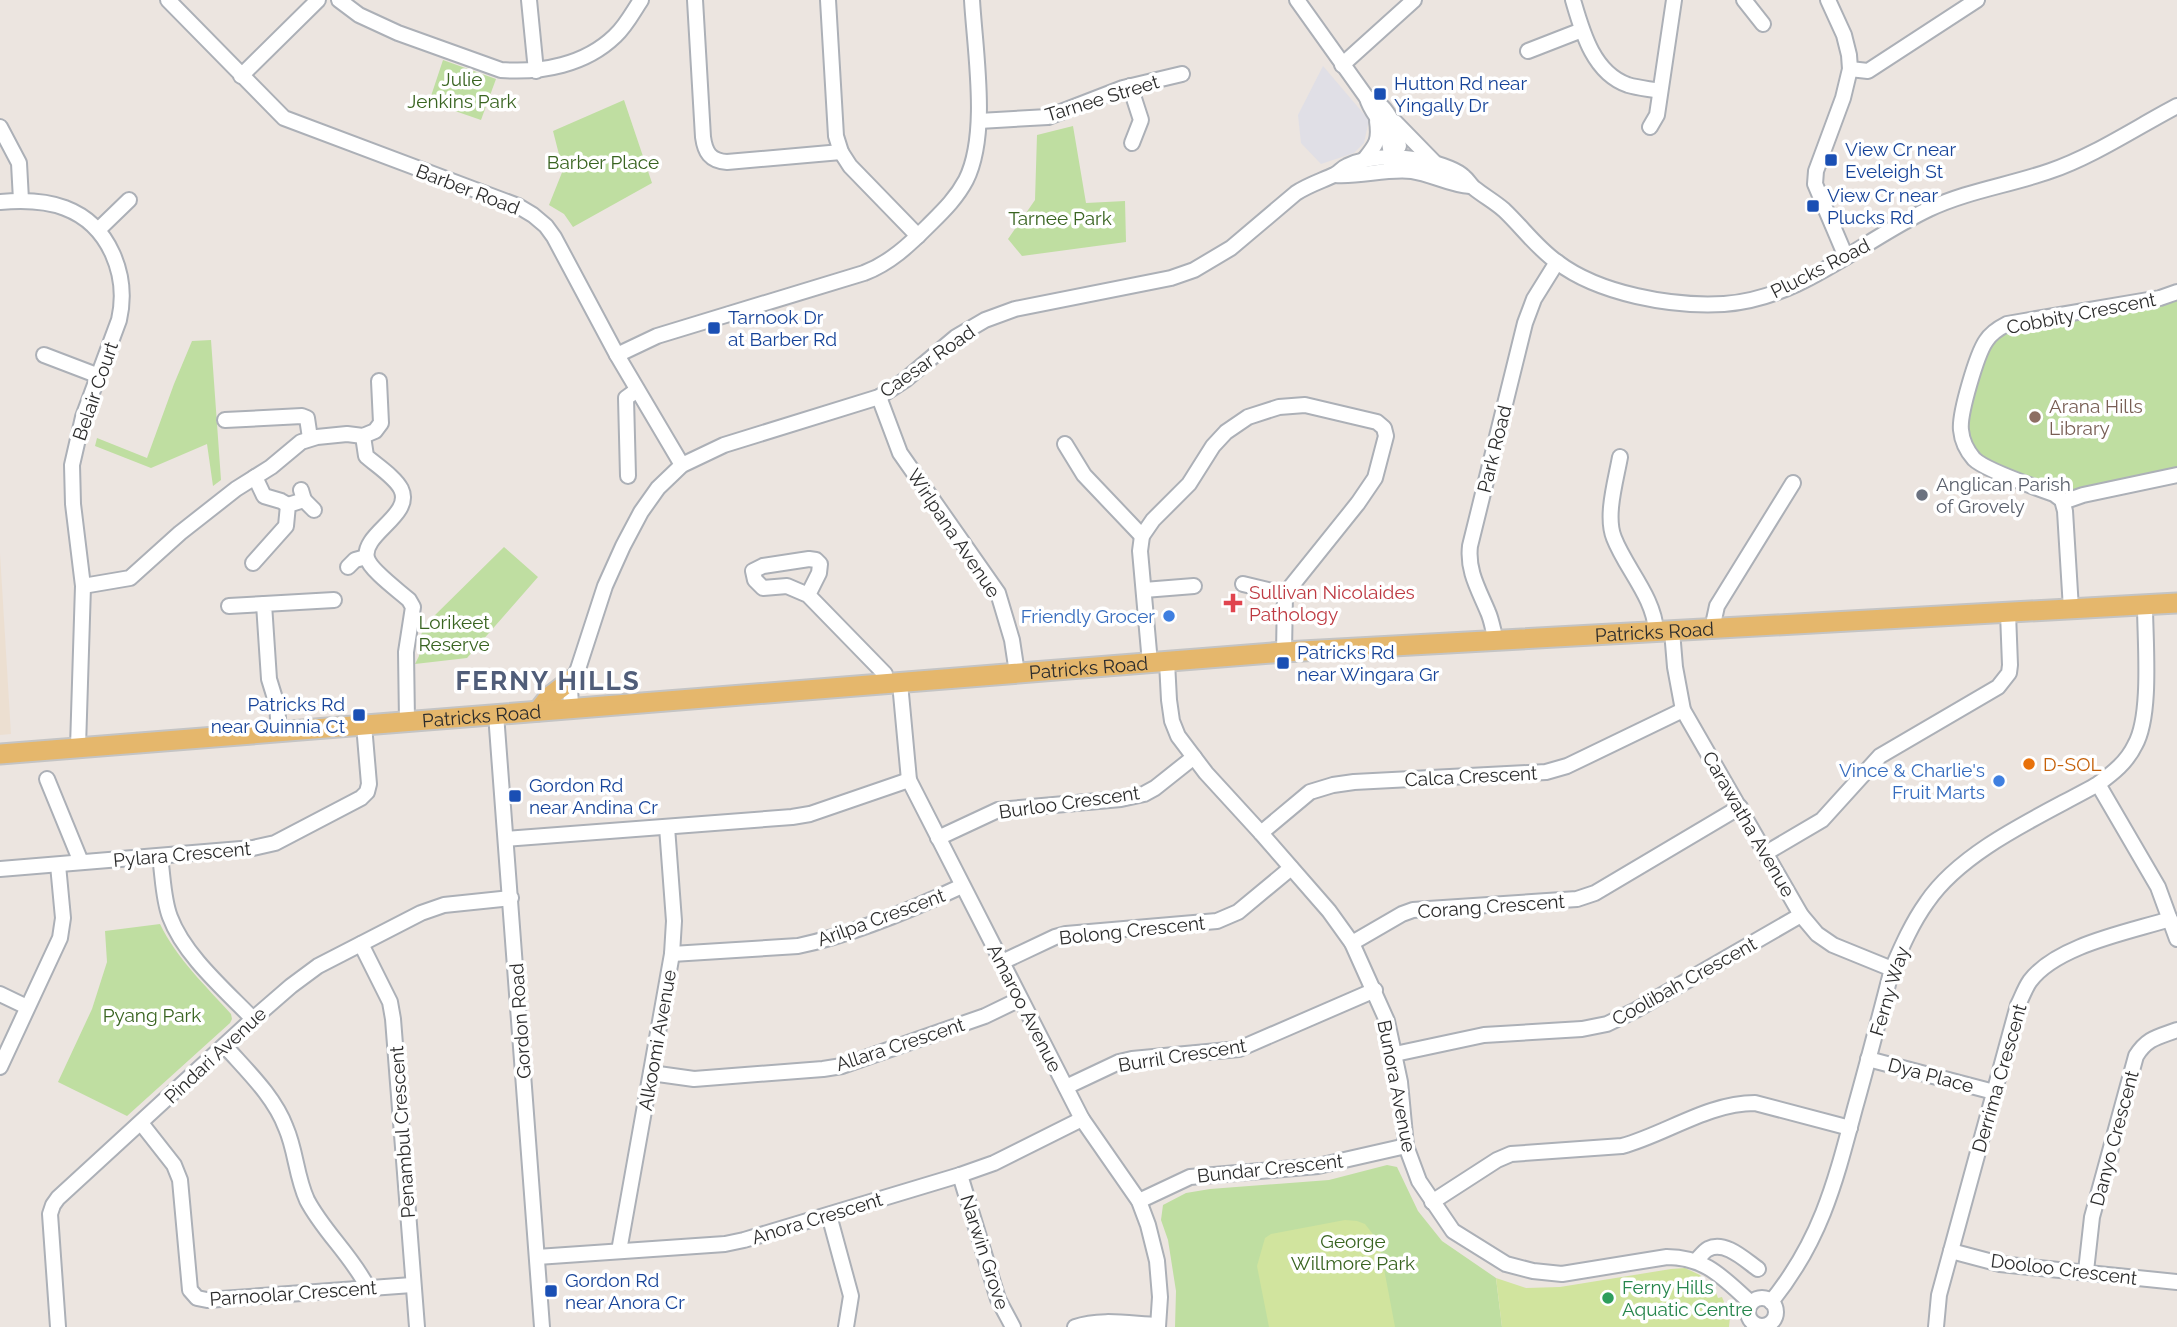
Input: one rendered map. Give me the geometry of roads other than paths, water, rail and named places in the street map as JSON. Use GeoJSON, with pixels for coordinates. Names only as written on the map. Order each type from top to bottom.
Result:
{"type":"FeatureCollection","features":[{"type":"Feature","properties":{"kind":"main road","name":"Patricks Road"},"geometry":{"type":"LineString","coordinates":[[0,754],[1284,652],[2177,603]]}},
{"type":"Feature","properties":{"kind":"main road"},"geometry":{"type":"LineString","coordinates":[[538,711],[549,697],[575,675]]}},
{"type":"Feature","properties":{"kind":"street","name":"Barber Road"},"geometry":{"type":"LineString","coordinates":[[169,0],[284,118],[518,206],[546,226],[682,465]]}},
{"type":"Feature","properties":{"kind":"street"},"geometry":{"type":"LineString","coordinates":[[241,76],[318,0]]}},
{"type":"Feature","properties":{"kind":"street"},"geometry":{"type":"LineString","coordinates":[[339,0],[371,21],[476,62],[501,70],[536,71],[562,65],[602,47],[616,35],[641,0]]}},
{"type":"Feature","properties":{"kind":"street"},"geometry":{"type":"LineString","coordinates":[[529,0],[536,71]]}},
{"type":"Feature","properties":{"kind":"street"},"geometry":{"type":"LineString","coordinates":[[695,0],[703,137],[705,149],[711,158],[727,162],[841,152]]}},
{"type":"Feature","properties":{"kind":"street"},"geometry":{"type":"LineString","coordinates":[[828,0],[836,136],[841,152],[850,166],[918,236]]}},
{"type":"Feature","properties":{"kind":"street"},"geometry":{"type":"LineString","coordinates":[[617,355],[657,336],[880,267],[905,249],[953,201],[966,179],[979,136],[972,0]]}},
{"type":"Feature","properties":{"kind":"street"},"geometry":{"type":"LineString","coordinates":[[1297,0],[1367,97],[1369,107],[1398,124],[1436,163]]}},
{"type":"Feature","properties":{"kind":"street"},"geometry":{"type":"LineString","coordinates":[[1342,65],[1415,0]]}},
{"type":"Feature","properties":{"kind":"street"},"geometry":{"type":"LineString","coordinates":[[1573,0],[1582,30],[1598,62],[1626,84],[1660,91]]}},
{"type":"Feature","properties":{"kind":"street"},"geometry":{"type":"LineString","coordinates":[[1650,127],[1657,115],[1674,0]]}},
{"type":"Feature","properties":{"kind":"street"},"geometry":{"type":"LineString","coordinates":[[1744,0],[1763,24]]}},
{"type":"Feature","properties":{"kind":"street"},"geometry":{"type":"LineString","coordinates":[[1828,0],[1844,35],[1850,69],[1843,98],[1815,177],[1821,201],[1846,257]]}},
{"type":"Feature","properties":{"kind":"street"},"geometry":{"type":"LineString","coordinates":[[1850,69],[1868,71],[1977,0]]}},
{"type":"Feature","properties":{"kind":"street"},"geometry":{"type":"LineString","coordinates":[[1528,51],[1582,30]]}},
{"type":"Feature","properties":{"kind":"street","name":"Tarnee Street"},"geometry":{"type":"LineString","coordinates":[[979,121],[1048,117],[1130,86],[1182,75]]}},
{"type":"Feature","properties":{"kind":"street"},"geometry":{"type":"LineString","coordinates":[[1130,86],[1141,120],[1132,143]]}},
{"type":"Feature","properties":{"kind":"street","name":"Plucks Road"},"geometry":{"type":"LineString","coordinates":[[1395,163],[1436,163],[1463,176],[1471,186],[1501,207],[1557,262],[1589,281],[1621,292],[1685,302],[1724,304],[1779,292],[1928,209],[2070,163],[2177,106]]}},
{"type":"Feature","properties":{"kind":"street"},"geometry":{"type":"LineString","coordinates":[[1364,160],[1378,142],[1384,118]]}},
{"type":"Feature","properties":{"kind":"street"},"geometry":{"type":"LineString","coordinates":[[1384,118],[1396,134],[1395,163]]}},
{"type":"Feature","properties":{"kind":"street"},"geometry":{"type":"LineString","coordinates":[[0,127],[19,163],[21,200]]}},
{"type":"Feature","properties":{"kind":"street","name":"Caesar Road"},"geometry":{"type":"LineString","coordinates":[[575,708],[575,675],[605,586],[635,523],[658,488],[682,465],[724,445],[878,397],[905,380],[956,337],[985,320],[1015,309],[1171,278],[1194,270],[1231,248],[1308,186],[1335,175],[1346,166],[1364,160],[1395,163]]}},
{"type":"Feature","properties":{"kind":"street","name":"Plucks Road"},"geometry":{"type":"LineString","coordinates":[[1395,163],[1459,186],[1471,186]]}},
{"type":"Feature","properties":{"kind":"street","name":"Caesar Road"},"geometry":{"type":"LineString","coordinates":[[1335,175],[1348,176],[1395,163]]}},
{"type":"Feature","properties":{"kind":"street","name":"Belair Court"},"geometry":{"type":"LineString","coordinates":[[0,202],[21,200],[50,203],[67,208],[98,230],[115,257],[122,290],[119,320],[83,416],[72,465],[72,493],[82,586],[78,747]]}},
{"type":"Feature","properties":{"kind":"street"},"geometry":{"type":"LineString","coordinates":[[98,230],[129,200]]}},
{"type":"Feature","properties":{"kind":"street","name":"Park Road"},"geometry":{"type":"LineString","coordinates":[[1496,640],[1490,616],[1472,576],[1469,560],[1471,546],[1525,323],[1534,299],[1557,262]]}},
{"type":"Feature","properties":{"kind":"street","name":"Cobbity Crescent"},"geometry":{"type":"LineString","coordinates":[[2063,502],[2054,494],[1980,464],[1966,448],[1961,430],[1962,412],[1984,344],[1996,330],[2012,323],[2160,298],[2177,292]]}},
{"type":"Feature","properties":{"kind":"street"},"geometry":{"type":"LineString","coordinates":[[44,355],[99,376]]}},
{"type":"Feature","properties":{"kind":"street"},"geometry":{"type":"LineString","coordinates":[[82,586],[130,578],[180,533],[301,442],[310,438],[347,434],[363,436],[375,431],[381,424],[379,381]]}},
{"type":"Feature","properties":{"kind":"street"},"geometry":{"type":"LineString","coordinates":[[628,476],[626,398],[637,390]]}},
{"type":"Feature","properties":{"kind":"street","name":"Wirlpana Avenue"},"geometry":{"type":"LineString","coordinates":[[878,397],[900,453],[998,593],[1012,640],[1017,673]]}},
{"type":"Feature","properties":{"kind":"street"},"geometry":{"type":"LineString","coordinates":[[1065,444],[1084,475],[1142,536],[1153,520],[1189,484],[1213,446],[1226,432],[1248,417],[1279,407],[1305,405],[1377,422],[1384,428],[1385,436],[1375,478],[1285,594],[1284,652]]}},
{"type":"Feature","properties":{"kind":"street"},"geometry":{"type":"LineString","coordinates":[[225,420],[295,414],[307,418],[310,438]]}},
{"type":"Feature","properties":{"kind":"street"},"geometry":{"type":"LineString","coordinates":[[363,436],[366,456],[400,486],[403,494],[402,505],[367,547],[366,557],[370,566],[409,600],[413,607],[406,652],[407,721]]}},
{"type":"Feature","properties":{"kind":"street","name":"Carawatha Avenue"},"geometry":{"type":"LineString","coordinates":[[1620,457],[1611,517],[1613,536],[1664,631],[1675,667],[1683,710],[1801,915],[1817,934],[1833,945],[1892,969]]}},
{"type":"Feature","properties":{"kind":"street"},"geometry":{"type":"LineString","coordinates":[[2071,609],[2063,502],[2083,495],[2177,475]]}},
{"type":"Feature","properties":{"kind":"street"},"geometry":{"type":"LineString","coordinates":[[255,477],[264,496],[288,505],[306,500]]}},
{"type":"Feature","properties":{"kind":"street"},"geometry":{"type":"LineString","coordinates":[[1712,629],[1717,606],[1793,483]]}},
{"type":"Feature","properties":{"kind":"street"},"geometry":{"type":"LineString","coordinates":[[253,563],[286,526],[288,505]]}},
{"type":"Feature","properties":{"kind":"street","name":"Bunora Avenue"},"geometry":{"type":"LineString","coordinates":[[1142,536],[1140,551],[1144,590],[1158,662],[1178,736],[1206,773],[1329,911],[1352,943],[1387,1021],[1401,1082],[1406,1146],[1419,1181],[1453,1231],[1506,1264],[1533,1271],[1562,1274],[1681,1257],[1710,1267],[1751,1303]]}},
{"type":"Feature","properties":{"kind":"street"},"geometry":{"type":"LineString","coordinates":[[348,567],[355,560],[366,557]]}},
{"type":"Feature","properties":{"kind":"street"},"geometry":{"type":"LineString","coordinates":[[1244,584],[1285,594]]}},
{"type":"Feature","properties":{"kind":"street"},"geometry":{"type":"LineString","coordinates":[[1144,590],[1194,586]]}},
{"type":"Feature","properties":{"kind":"street"},"geometry":{"type":"LineString","coordinates":[[808,595],[893,683]]}},
{"type":"Feature","properties":{"kind":"street"},"geometry":{"type":"LineString","coordinates":[[229,606],[334,600]]}},
{"type":"Feature","properties":{"kind":"street"},"geometry":{"type":"LineString","coordinates":[[264,604],[269,679],[277,705],[279,732]]}},
{"type":"Feature","properties":{"kind":"street","name":"Ferny Way"},"geometry":{"type":"LineString","coordinates":[[1771,1302],[1792,1276],[1813,1240],[1829,1202],[1892,969],[1907,934],[1928,900],[1954,871],[1986,847],[2098,784],[2114,772],[2126,760],[2141,733],[2145,704],[2146,605]]}},
{"type":"Feature","properties":{"kind":"street"},"geometry":{"type":"LineString","coordinates":[[1766,853],[1822,820],[1880,756],[1998,687],[2005,680],[2010,665],[2008,613]]}},
{"type":"Feature","properties":{"kind":"street"},"geometry":{"type":"LineString","coordinates":[[852,686],[865,676],[869,658]]}},
{"type":"Feature","properties":{"kind":"street","name":"Amaroo Avenue"},"geometry":{"type":"LineString","coordinates":[[893,683],[909,780],[1082,1119],[1139,1201],[1157,1261],[1160,1297],[1158,1326]]}},
{"type":"Feature","properties":{"kind":"street","name":"Calca Crescent"},"geometry":{"type":"LineString","coordinates":[[1261,833],[1310,792],[1333,785],[1546,772],[1567,766],[1683,710]]}},
{"type":"Feature","properties":{"kind":"street","name":"Gordon Road"},"geometry":{"type":"LineString","coordinates":[[496,715],[542,1327]]}},
{"type":"Feature","properties":{"kind":"street","name":"Pylara Crescent"},"geometry":{"type":"LineString","coordinates":[[0,869],[160,857],[253,848],[275,843],[361,798],[367,792],[369,784],[364,725]]}},
{"type":"Feature","properties":{"kind":"street","name":"Burloo Crescent"},"geometry":{"type":"LineString","coordinates":[[938,838],[998,810],[1121,799],[1143,793],[1155,788],[1194,757]]}},
{"type":"Feature","properties":{"kind":"street"},"geometry":{"type":"LineString","coordinates":[[47,779],[81,862]]}},
{"type":"Feature","properties":{"kind":"street"},"geometry":{"type":"LineString","coordinates":[[506,839],[801,816],[909,780]]}},
{"type":"Feature","properties":{"kind":"street"},"geometry":{"type":"LineString","coordinates":[[2098,784],[2158,887],[2177,939]]}},
{"type":"Feature","properties":{"kind":"street","name":"Corang Crescent"},"geometry":{"type":"LineString","coordinates":[[1352,943],[1413,910],[1558,901],[1595,893],[1740,807]]}},
{"type":"Feature","properties":{"kind":"street","name":"Alkoomi Avenue"},"geometry":{"type":"LineString","coordinates":[[619,1251],[673,954],[674,921],[667,827]]}},
{"type":"Feature","properties":{"kind":"street"},"geometry":{"type":"LineString","coordinates":[[160,857],[169,915],[178,933],[190,951],[253,1019]]}},
{"type":"Feature","properties":{"kind":"street"},"geometry":{"type":"LineString","coordinates":[[0,1067],[60,938],[63,918],[58,864]]}},
{"type":"Feature","properties":{"kind":"street","name":"Bolong Crescent"},"geometry":{"type":"LineString","coordinates":[[1002,962],[1066,934],[1217,921],[1238,912],[1291,868]]}},
{"type":"Feature","properties":{"kind":"street","name":"Arilpa Crescent"},"geometry":{"type":"LineString","coordinates":[[673,954],[798,946],[817,942],[920,906],[962,886]]}},
{"type":"Feature","properties":{"kind":"street","name":"Pindari Avenue"},"geometry":{"type":"LineString","coordinates":[[58,1327],[50,1214],[58,1198],[253,1019],[318,967],[421,913],[444,905],[511,898]]}},
{"type":"Feature","properties":{"kind":"street","name":"Coolibah Crescent"},"geometry":{"type":"LineString","coordinates":[[1395,1054],[1484,1035],[1582,1029],[1608,1024],[1801,915]]}},
{"type":"Feature","properties":{"kind":"street","name":"Derrima Crescent"},"geometry":{"type":"LineString","coordinates":[[1936,1327],[1938,1295],[2018,1005],[2030,981],[2046,964],[2063,954],[2170,919]]}},
{"type":"Feature","properties":{"kind":"street","name":"Penambul Crescent"},"geometry":{"type":"LineString","coordinates":[[361,944],[390,1002],[393,1019],[417,1327]]}},
{"type":"Feature","properties":{"kind":"street","name":"Burril Crescent"},"geometry":{"type":"LineString","coordinates":[[1066,1087],[1119,1062],[1132,1059],[1239,1049],[1375,990]]}},
{"type":"Feature","properties":{"kind":"street"},"geometry":{"type":"LineString","coordinates":[[0,995],[27,1007]]}},
{"type":"Feature","properties":{"kind":"street","name":"Allara Crescent"},"geometry":{"type":"LineString","coordinates":[[652,1073],[694,1079],[833,1068],[985,1016],[1020,999]]}},
{"type":"Feature","properties":{"kind":"street","name":"Danyo Crescent"},"geometry":{"type":"LineString","coordinates":[[2085,1271],[2092,1217],[2136,1056],[2152,1038],[2177,1030]]}},
{"type":"Feature","properties":{"kind":"street"},"geometry":{"type":"LineString","coordinates":[[225,1046],[274,1104],[286,1126],[299,1182],[309,1203],[361,1274],[368,1288]]}},
{"type":"Feature","properties":{"kind":"street","name":"Dya Place"},"geometry":{"type":"LineString","coordinates":[[1868,1059],[1994,1092]]}},
{"type":"Feature","properties":{"kind":"street"},"geometry":{"type":"LineString","coordinates":[[1432,1202],[1497,1160],[1511,1154],[1622,1146],[1716,1109],[1740,1103],[1755,1103],[1850,1128]]}},
{"type":"Feature","properties":{"kind":"street","name":"Anora Crescent"},"geometry":{"type":"LineString","coordinates":[[537,1257],[725,1244],[744,1240],[994,1163],[1082,1119]]}},
{"type":"Feature","properties":{"kind":"street","name":"Parnoolar Crescent"},"geometry":{"type":"LineString","coordinates":[[141,1123],[174,1165],[180,1180],[190,1290],[197,1298],[207,1300],[412,1285]]}},
{"type":"Feature","properties":{"kind":"street","name":"Bundar Crescent"},"geometry":{"type":"LineString","coordinates":[[1139,1201],[1190,1177],[1318,1166],[1406,1146]]}},
{"type":"Feature","properties":{"kind":"street","name":"Narwin Grove"},"geometry":{"type":"LineString","coordinates":[[960,1175],[998,1298],[1013,1327]]}},
{"type":"Feature","properties":{"kind":"street"},"geometry":{"type":"LineString","coordinates":[[830,1215],[851,1297],[846,1327]]}},
{"type":"Feature","properties":{"kind":"street","name":"Bunora Avenue"},"geometry":{"type":"LineString","coordinates":[[1696,1261],[1708,1249],[1722,1247],[1736,1253],[1758,1269]]}},
{"type":"Feature","properties":{"kind":"street","name":"Dooloo Crescent"},"geometry":{"type":"LineString","coordinates":[[1951,1251],[2000,1264],[2177,1282]]}},
{"type":"Feature","properties":{"kind":"street"},"geometry":{"type":"LineString","coordinates":[[1762,1298],[1771,1302],[1776,1311],[1775,1324],[1750,1325],[1748,1313],[1751,1303],[1762,1298]]}},
{"type":"Feature","properties":{"kind":"street"},"geometry":{"type":"LineString","coordinates":[[1075,1327],[1104,1322],[1158,1326]]}},
{"type":"Feature","properties":{"kind":"place","name":"Hutton Rd near Yingally Dr"},"geometry":{"type":"Point","coordinates":[1380,94]}},
{"type":"Feature","properties":{"kind":"place","name":"View Cr near Eveleigh St"},"geometry":{"type":"Point","coordinates":[1831,160]}},
{"type":"Feature","properties":{"kind":"place","name":"View Cr near Plucks Rd"},"geometry":{"type":"Point","coordinates":[1813,206]}},
{"type":"Feature","properties":{"kind":"place","name":"Tarnook Dr at Barber Rd"},"geometry":{"type":"Point","coordinates":[714,328]}},
{"type":"Feature","properties":{"kind":"place","name":"Arana Hills Library"},"geometry":{"type":"Point","coordinates":[2035,417]}},
{"type":"Feature","properties":{"kind":"place","name":"Anglican Parish of Grovely"},"geometry":{"type":"Point","coordinates":[1922,495]}},
{"type":"Feature","properties":{"kind":"place","name":"Sullivan Nicolaides Pathology"},"geometry":{"type":"Point","coordinates":[1233,603]}},
{"type":"Feature","properties":{"kind":"place","name":"Friendly Grocer"},"geometry":{"type":"Point","coordinates":[1169,616]}},
{"type":"Feature","properties":{"kind":"place","name":"Patricks Rd near Wingara Gr"},"geometry":{"type":"Point","coordinates":[1283,663]}},
{"type":"Feature","properties":{"kind":"place","name":"Patricks Rd near Quinnia Ct"},"geometry":{"type":"Point","coordinates":[359,715]}},
{"type":"Feature","properties":{"kind":"place","name":"D-SOL"},"geometry":{"type":"Point","coordinates":[2029,764]}},
{"type":"Feature","properties":{"kind":"place","name":"Vince & Charlie's Fruit Marts"},"geometry":{"type":"Point","coordinates":[1999,781]}},
{"type":"Feature","properties":{"kind":"place","name":"Gordon Rd near Andina Cr"},"geometry":{"type":"Point","coordinates":[515,796]}},
{"type":"Feature","properties":{"kind":"place","name":"Gordon Rd near Anora Cr"},"geometry":{"type":"Point","coordinates":[551,1291]}},
{"type":"Feature","properties":{"kind":"place","name":"Ferny Hills Aquatic Centre"},"geometry":{"type":"Point","coordinates":[1608,1298]}},
{"type":"Feature","properties":{"kind":"district","name":"FERNY HILLS"},"geometry":{"type":"Point","coordinates":[548,681]}},
{"type":"Feature","properties":{"kind":"park label","name":"Julie Jenkins Park"},"geometry":{"type":"Point","coordinates":[462,90]}},
{"type":"Feature","properties":{"kind":"park label","name":"Barber Place"},"geometry":{"type":"Point","coordinates":[603,162]}},
{"type":"Feature","properties":{"kind":"park label","name":"Tarnee Park"},"geometry":{"type":"Point","coordinates":[1060,218]}},
{"type":"Feature","properties":{"kind":"park label","name":"Lorikeet Reserve"},"geometry":{"type":"Point","coordinates":[454,633]}},
{"type":"Feature","properties":{"kind":"park label","name":"Pyang Park"},"geometry":{"type":"Point","coordinates":[152,1015]}},
{"type":"Feature","properties":{"kind":"park label","name":"George Willmore Park"},"geometry":{"type":"Point","coordinates":[1353,1252]}}]}
